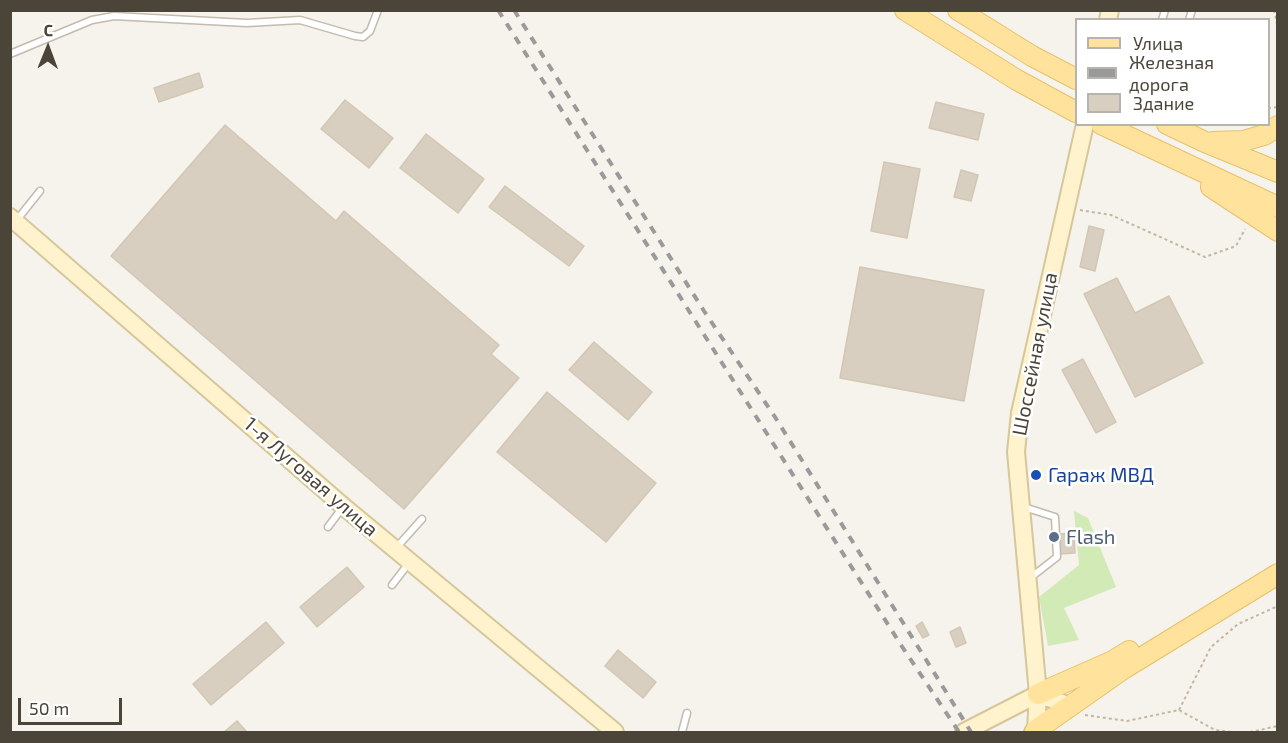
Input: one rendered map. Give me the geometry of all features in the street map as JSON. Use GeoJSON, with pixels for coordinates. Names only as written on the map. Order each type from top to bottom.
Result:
{"type":"FeatureCollection","features":[{"type":"Feature","properties":{"kind":"main road"},"geometry":{"type":"LineString","coordinates":[[905,10],[1017,80],[1075,111]]}},
{"type":"Feature","properties":{"kind":"main road"},"geometry":{"type":"LineString","coordinates":[[958,10],[1032,56],[1075,78]]}},
{"type":"Feature","properties":{"kind":"main road","name":"Шоссейная улица"},"geometry":{"type":"LineString","coordinates":[[1035,731],[1038,694],[1016,452],[1020,413],[1085,126]]}},
{"type":"Feature","properties":{"kind":"main road"},"geometry":{"type":"LineString","coordinates":[[1105,126],[1278,207]]}},
{"type":"Feature","properties":{"kind":"main road"},"geometry":{"type":"LineString","coordinates":[[1171,126],[1278,172]]}},
{"type":"Feature","properties":{"kind":"main road"},"geometry":{"type":"LineString","coordinates":[[1204,142],[1243,141],[1264,135],[1278,126]]}},
{"type":"Feature","properties":{"kind":"main road"},"geometry":{"type":"LineString","coordinates":[[1193,169],[1201,181],[1278,231]]}},
{"type":"Feature","properties":{"kind":"main road","name":"1-я Луговая улица"},"geometry":{"type":"LineString","coordinates":[[13,219],[394,550],[615,732]]}},
{"type":"Feature","properties":{"kind":"main road"},"geometry":{"type":"LineString","coordinates":[[964,732],[1038,694],[1113,661],[1278,560]]}},
{"type":"Feature","properties":{"kind":"main road"},"geometry":{"type":"LineString","coordinates":[[1035,731],[1123,669],[1278,574]]}},
{"type":"Feature","properties":{"kind":"main road"},"geometry":{"type":"LineString","coordinates":[[1038,694],[1066,709]]}},
{"type":"Feature","properties":{"kind":"lane"},"geometry":{"type":"LineString","coordinates":[[10,54],[92,20],[114,16],[247,23],[300,20],[363,37],[370,31],[378,10]]}},
{"type":"Feature","properties":{"kind":"lane"},"geometry":{"type":"LineString","coordinates":[[13,219],[40,191]]}},
{"type":"Feature","properties":{"kind":"lane"},"geometry":{"type":"LineString","coordinates":[[328,527],[343,506]]}},
{"type":"Feature","properties":{"kind":"lane"},"geometry":{"type":"LineString","coordinates":[[1020,506],[1055,518],[1057,558],[1027,580]]}},
{"type":"Feature","properties":{"kind":"lane"},"geometry":{"type":"LineString","coordinates":[[394,550],[422,519]]}},
{"type":"Feature","properties":{"kind":"lane"},"geometry":{"type":"LineString","coordinates":[[392,585],[409,562]]}},
{"type":"Feature","properties":{"kind":"lane"},"geometry":{"type":"LineString","coordinates":[[682,732],[687,712]]}},
{"type":"Feature","properties":{"kind":"path"},"geometry":{"type":"LineString","coordinates":[[1274,10],[1278,29]]}},
{"type":"Feature","properties":{"kind":"path"},"geometry":{"type":"LineString","coordinates":[[1066,208],[1112,215],[1205,257],[1236,246],[1246,228]]}},
{"type":"Feature","properties":{"kind":"path"},"geometry":{"type":"LineString","coordinates":[[1179,710],[1211,647],[1238,624],[1278,606]]}},
{"type":"Feature","properties":{"kind":"path"},"geometry":{"type":"LineString","coordinates":[[1066,709],[1127,721],[1179,710],[1215,730],[1232,732]]}},
{"type":"Feature","properties":{"kind":"path"},"geometry":{"type":"LineString","coordinates":[[1250,732],[1278,726]]}},
{"type":"Feature","properties":{"kind":"green space"},"geometry":{"type":"Polygon","coordinates":[[[1074,511],[1088,518],[1116,587],[1064,608],[1079,640],[1048,646],[1039,597],[1079,565],[1074,511]]]}},
{"type":"Feature","properties":{"kind":"building"},"geometry":{"type":"Polygon","coordinates":[[[199,73],[203,87],[159,102],[154,88],[199,73]]]}},
{"type":"Feature","properties":{"kind":"building"},"geometry":{"type":"Polygon","coordinates":[[[345,100],[393,138],[369,168],[321,129],[345,100]]]}},
{"type":"Feature","properties":{"kind":"building"},"geometry":{"type":"Polygon","coordinates":[[[936,102],[984,114],[978,140],[929,128],[936,102]]]}},
{"type":"Feature","properties":{"kind":"building"},"geometry":{"type":"Polygon","coordinates":[[[225,125],[336,221],[344,211],[499,345],[491,354],[519,378],[404,509],[111,256],[225,125]]]}},
{"type":"Feature","properties":{"kind":"building"},"geometry":{"type":"Polygon","coordinates":[[[426,134],[484,179],[458,213],[400,168],[426,134]]]}},
{"type":"Feature","properties":{"kind":"building"},"geometry":{"type":"Polygon","coordinates":[[[884,162],[920,169],[907,238],[871,231],[884,162]]]}},
{"type":"Feature","properties":{"kind":"building"},"geometry":{"type":"Polygon","coordinates":[[[961,170],[978,175],[971,201],[954,197],[961,170]]]}},
{"type":"Feature","properties":{"kind":"building"},"geometry":{"type":"Polygon","coordinates":[[[505,186],[584,246],[569,266],[489,207],[505,186]]]}},
{"type":"Feature","properties":{"kind":"building"},"geometry":{"type":"Polygon","coordinates":[[[1089,226],[1104,230],[1095,271],[1080,267],[1089,226]]]}},
{"type":"Feature","properties":{"kind":"building"},"geometry":{"type":"Polygon","coordinates":[[[860,267],[984,290],[964,401],[840,378],[860,267]]]}},
{"type":"Feature","properties":{"kind":"building"},"geometry":{"type":"Polygon","coordinates":[[[1117,278],[1135,313],[1169,296],[1203,363],[1135,397],[1084,294],[1117,278]]]}},
{"type":"Feature","properties":{"kind":"building"},"geometry":{"type":"Polygon","coordinates":[[[594,342],[652,392],[628,420],[569,370],[594,342]]]}},
{"type":"Feature","properties":{"kind":"building"},"geometry":{"type":"Polygon","coordinates":[[[1083,359],[1116,422],[1096,433],[1062,370],[1083,359]]]}},
{"type":"Feature","properties":{"kind":"building"},"geometry":{"type":"Polygon","coordinates":[[[547,392],[656,483],[606,542],[497,452],[547,392]]]}},
{"type":"Feature","properties":{"kind":"building"},"geometry":{"type":"Polygon","coordinates":[[[1074,533],[1075,553],[1060,554],[1058,534],[1074,533]]]}},
{"type":"Feature","properties":{"kind":"building"},"geometry":{"type":"Polygon","coordinates":[[[347,567],[364,587],[317,627],[300,607],[347,567]]]}},
{"type":"Feature","properties":{"kind":"building"},"geometry":{"type":"Polygon","coordinates":[[[266,622],[284,643],[211,705],[193,684],[266,622]]]}},
{"type":"Feature","properties":{"kind":"building"},"geometry":{"type":"Polygon","coordinates":[[[922,622],[929,635],[923,638],[916,626],[922,622]]]}},
{"type":"Feature","properties":{"kind":"building"},"geometry":{"type":"Polygon","coordinates":[[[960,627],[966,643],[956,647],[950,632],[960,627]]]}},
{"type":"Feature","properties":{"kind":"building"},"geometry":{"type":"Polygon","coordinates":[[[618,650],[656,682],[643,698],[605,666],[618,650]]]}},
{"type":"Feature","properties":{"kind":"building"},"geometry":{"type":"Polygon","coordinates":[[[237,721],[247,732],[224,732],[237,721]]]}},
{"type":"Feature","properties":{"kind":"railway"},"geometry":{"type":"LineString","coordinates":[[498,10],[901,645],[959,732]]}},
{"type":"Feature","properties":{"kind":"railway"},"geometry":{"type":"LineString","coordinates":[[514,10],[704,311],[775,417],[971,732]]}},
{"type":"Feature","properties":{"kind":"place","name":"Гараж МВД"},"geometry":{"type":"Point","coordinates":[1036,475]}},
{"type":"Feature","properties":{"kind":"place","name":"Flash"},"geometry":{"type":"Point","coordinates":[1054,537]}}]}
